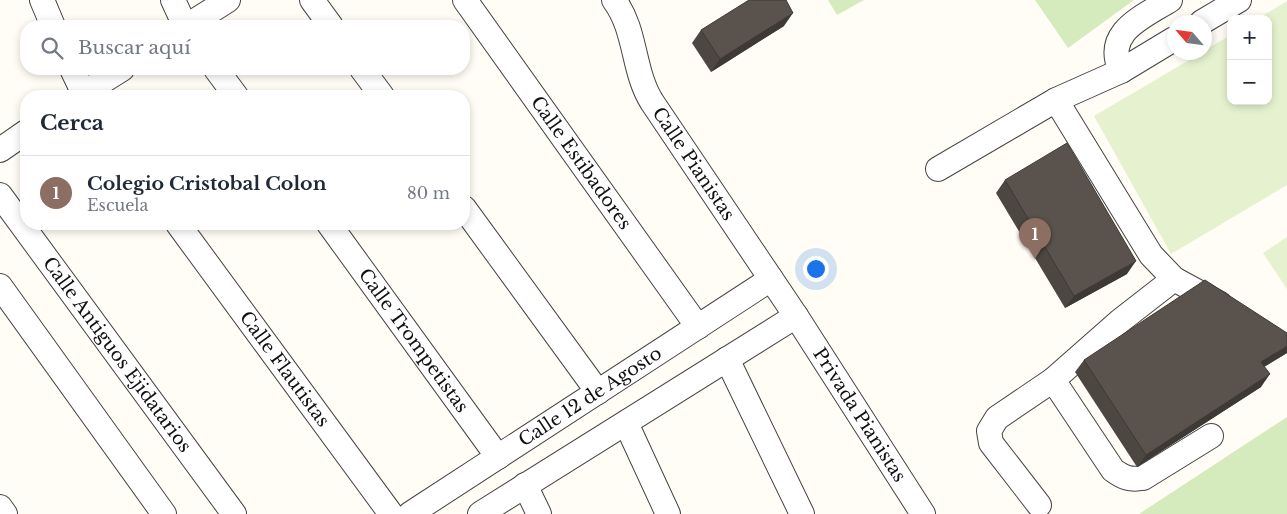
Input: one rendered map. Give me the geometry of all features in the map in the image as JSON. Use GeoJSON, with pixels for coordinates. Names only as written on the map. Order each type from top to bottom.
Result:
{"type":"FeatureCollection","features":[{"type":"Feature","properties":{"kind":"street"},"geometry":{"type":"LineString","coordinates":[[42,0],[50,20]]}},
{"type":"Feature","properties":{"kind":"street"},"geometry":{"type":"LineString","coordinates":[[174,0],[183,20]]}},
{"type":"Feature","properties":{"kind":"street"},"geometry":{"type":"LineString","coordinates":[[196,20],[228,0]]}},
{"type":"Feature","properties":{"kind":"street"},"geometry":{"type":"LineString","coordinates":[[312,0],[327,20]]}},
{"type":"Feature","properties":{"kind":"street","name":"Calle Estibadores"},"geometry":{"type":"LineString","coordinates":[[464,0],[698,326]]}},
{"type":"Feature","properties":{"kind":"street","name":"Calle Pianistas"},"geometry":{"type":"LineString","coordinates":[[614,0],[626,19],[632,34],[645,91],[796,316]]}},
{"type":"Feature","properties":{"kind":"street"},"geometry":{"type":"LineString","coordinates":[[1121,71],[1116,60],[1116,45],[1121,34],[1130,25],[1170,0]]}},
{"type":"Feature","properties":{"kind":"street"},"geometry":{"type":"LineString","coordinates":[[1212,16],[1240,0]]}},
{"type":"Feature","properties":{"kind":"street"},"geometry":{"type":"LineString","coordinates":[[938,169],[1056,100],[1121,71],[1167,43]]}},
{"type":"Feature","properties":{"kind":"street"},"geometry":{"type":"LineString","coordinates":[[74,75],[80,90]]}},
{"type":"Feature","properties":{"kind":"street"},"geometry":{"type":"LineString","coordinates":[[90,90],[113,75]]}},
{"type":"Feature","properties":{"kind":"street"},"geometry":{"type":"LineString","coordinates":[[220,75],[232,90]]}},
{"type":"Feature","properties":{"kind":"street"},"geometry":{"type":"LineString","coordinates":[[366,75],[378,90]]}},
{"type":"Feature","properties":{"kind":"street"},"geometry":{"type":"LineString","coordinates":[[1056,100],[1151,255],[1174,278],[1238,314]]}},
{"type":"Feature","properties":{"kind":"street"},"geometry":{"type":"LineString","coordinates":[[0,150],[20,136]]}},
{"type":"Feature","properties":{"kind":"street","name":"Calle Antiguos Ejidatarios"},"geometry":{"type":"LineString","coordinates":[[0,195],[20,222]]}},
{"type":"Feature","properties":{"kind":"street"},"geometry":{"type":"LineString","coordinates":[[470,216],[598,392]]}},
{"type":"Feature","properties":{"kind":"street","name":"Calle Antiguos Ejidatarios"},"geometry":{"type":"LineString","coordinates":[[26,230],[234,514]]}},
{"type":"Feature","properties":{"kind":"street","name":"Calle Flautistas"},"geometry":{"type":"LineString","coordinates":[[182,230],[391,514]]}},
{"type":"Feature","properties":{"kind":"street","name":"Calle Trompetistas"},"geometry":{"type":"LineString","coordinates":[[332,230],[498,457]]}},
{"type":"Feature","properties":{"kind":"street"},"geometry":{"type":"LineString","coordinates":[[1039,505],[991,443],[989,431],[997,418],[1053,380],[1174,278]]}},
{"type":"Feature","properties":{"kind":"street","name":"Calle 12 de Agosto"},"geometry":{"type":"LineString","coordinates":[[410,514],[771,279]]}},
{"type":"Feature","properties":{"kind":"street"},"geometry":{"type":"LineString","coordinates":[[0,286],[164,514]]}},
{"type":"Feature","properties":{"kind":"street"},"geometry":{"type":"LineString","coordinates":[[480,514],[796,316]]}},
{"type":"Feature","properties":{"kind":"street","name":"Privada Pianistas"},"geometry":{"type":"LineString","coordinates":[[796,316],[924,514]]}},
{"type":"Feature","properties":{"kind":"street"},"geometry":{"type":"LineString","coordinates":[[727,359],[802,514]]}},
{"type":"Feature","properties":{"kind":"street"},"geometry":{"type":"LineString","coordinates":[[1053,380],[1113,470],[1122,477],[1132,479],[1143,478],[1211,436]]}},
{"type":"Feature","properties":{"kind":"street"},"geometry":{"type":"LineString","coordinates":[[626,423],[668,514]]}},
{"type":"Feature","properties":{"kind":"street"},"geometry":{"type":"LineString","coordinates":[[525,486],[539,514]]}},
{"type":"Feature","properties":{"kind":"street"},"geometry":{"type":"LineString","coordinates":[[0,507],[5,514]]}},
{"type":"Feature","properties":{"kind":"green space"},"geometry":{"type":"Polygon","coordinates":[[[828,0],[864,0],[837,15],[828,0]]]}},
{"type":"Feature","properties":{"kind":"green space"},"geometry":{"type":"Polygon","coordinates":[[[1035,0],[1134,0],[1068,48],[1035,0]]]}},
{"type":"Feature","properties":{"kind":"green space"},"geometry":{"type":"Polygon","coordinates":[[[1287,1],[1287,185],[1171,254],[1094,116],[1189,60],[1212,60],[1212,46],[1227,37],[1227,105],[1272,105],[1272,15],[1264,15],[1287,1]]]}},
{"type":"Feature","properties":{"kind":"green space"},"geometry":{"type":"Polygon","coordinates":[[[1287,237],[1287,289],[1263,253],[1287,237]]]}},
{"type":"Feature","properties":{"kind":"green space"},"geometry":{"type":"Polygon","coordinates":[[[1287,417],[1287,514],[1139,514],[1287,417]]]}},
{"type":"Feature","properties":{"kind":"building"},"geometry":{"type":"Polygon","coordinates":[[[749,0],[786,0],[793,13],[720,59],[701,30],[749,0]]]}},
{"type":"Feature","properties":{"kind":"building"},"geometry":{"type":"Polygon","coordinates":[[[1067,143],[1136,261],[1074,296],[1005,180],[1067,143]]]}},
{"type":"Feature","properties":{"kind":"building"},"geometry":{"type":"Polygon","coordinates":[[[1205,280],[1287,333],[1287,346],[1261,362],[1270,374],[1146,455],[1084,360],[1205,280]]]}},
{"type":"Feature","properties":{"kind":"place","name":"Colegio Cristobal Colon"},"geometry":{"type":"Point","coordinates":[1035,259]}}]}
